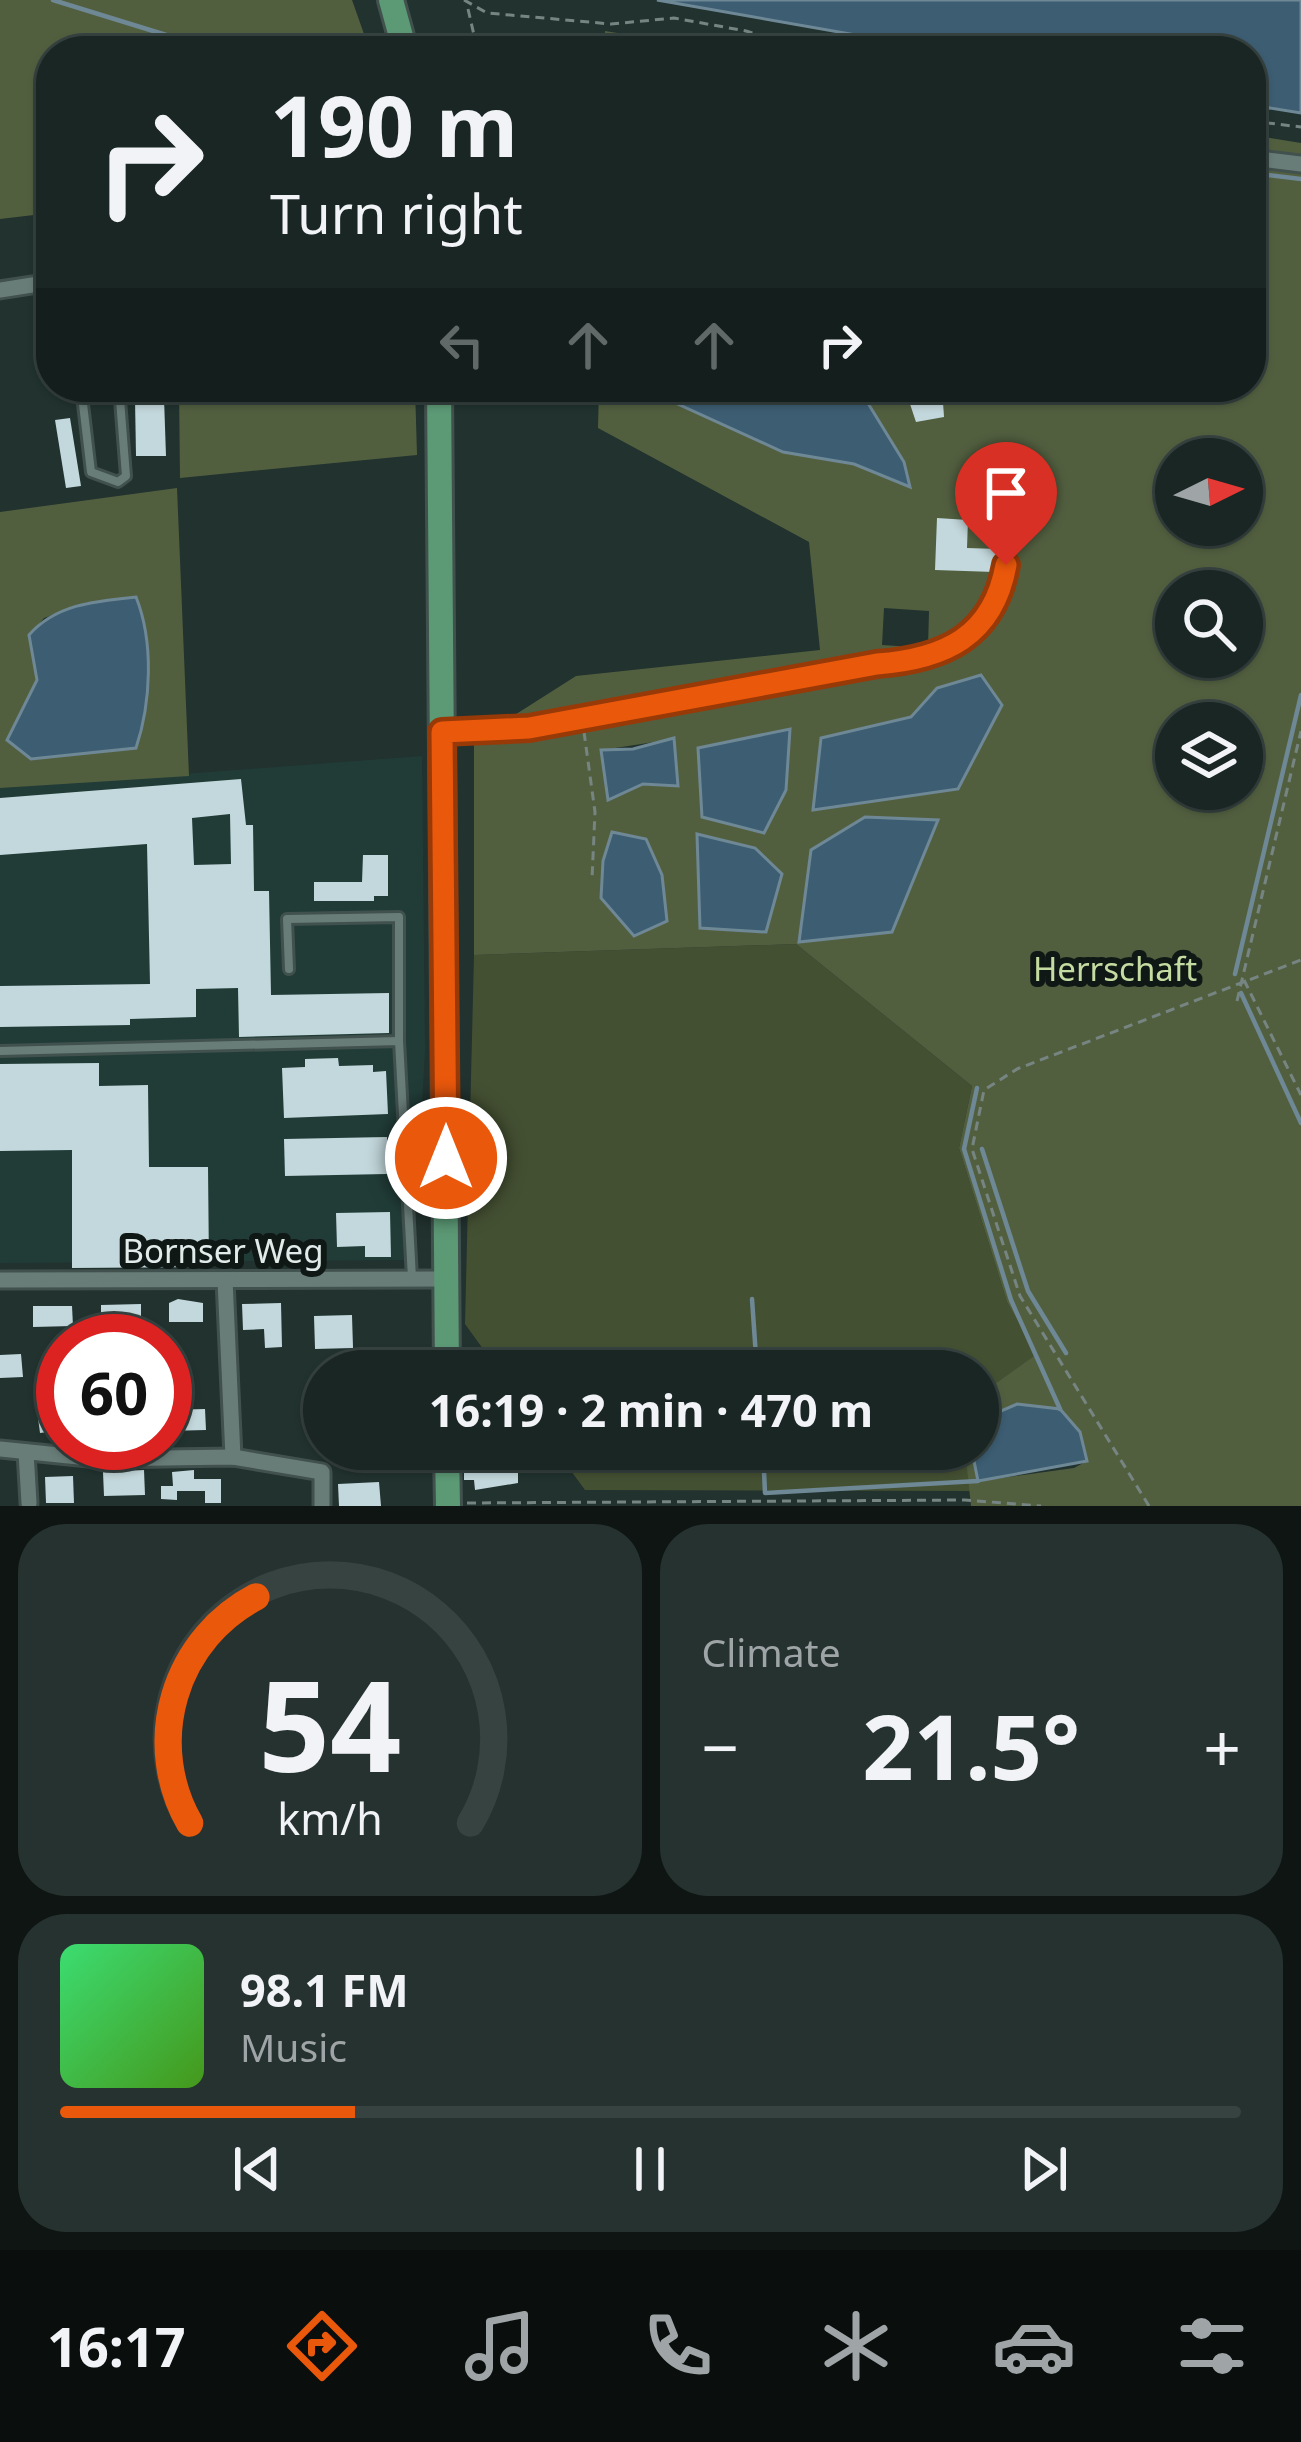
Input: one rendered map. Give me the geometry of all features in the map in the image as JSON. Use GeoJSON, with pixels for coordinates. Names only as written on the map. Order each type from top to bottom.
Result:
{"type":"FeatureCollection","features":[{"type":"Feature","properties":{"kind":"main road"},"geometry":{"type":"LineString","coordinates":[[391,0],[401,36]]}},
{"type":"Feature","properties":{"kind":"main road"},"geometry":{"type":"LineString","coordinates":[[439,402],[447,1350]]}},
{"type":"Feature","properties":{"kind":"main road"},"geometry":{"type":"LineString","coordinates":[[448,1470],[448,1505]]}},
{"type":"Feature","properties":{"kind":"street"},"geometry":{"type":"LineString","coordinates":[[1266,160],[1301,164]]}},
{"type":"Feature","properties":{"kind":"street"},"geometry":{"type":"LineString","coordinates":[[0,290],[36,284]]}},
{"type":"Feature","properties":{"kind":"street","name":"Bornser Weg"},"geometry":{"type":"LineString","coordinates":[[0,1280],[446,1279]]}},
{"type":"Feature","properties":{"kind":"street"},"geometry":{"type":"LineString","coordinates":[[226,1280],[233,1456]]}},
{"type":"Feature","properties":{"kind":"street"},"geometry":{"type":"LineString","coordinates":[[0,1449],[98,1459],[233,1456],[322,1472],[322,1506]]}},
{"type":"Feature","properties":{"kind":"street"},"geometry":{"type":"LineString","coordinates":[[26,1452],[29,1503]]}},
{"type":"Feature","properties":{"kind":"lane"},"geometry":{"type":"LineString","coordinates":[[83,402],[91,472],[118,482],[126,476],[127,455],[121,402]]}},
{"type":"Feature","properties":{"kind":"lane"},"geometry":{"type":"LineString","coordinates":[[442,732],[581,719],[877,664],[928,660],[961,643],[1000,596],[1011,533]]}},
{"type":"Feature","properties":{"kind":"lane"},"geometry":{"type":"LineString","coordinates":[[289,969],[287,920],[399,917],[399,1041],[412,1280]]}},
{"type":"Feature","properties":{"kind":"lane"},"geometry":{"type":"LineString","coordinates":[[0,1051],[399,1041]]}},
{"type":"Feature","properties":{"kind":"path"},"geometry":{"type":"LineString","coordinates":[[464,0],[474,36]]}},
{"type":"Feature","properties":{"kind":"path"},"geometry":{"type":"LineString","coordinates":[[468,7],[611,24],[674,18],[763,36]]}},
{"type":"Feature","properties":{"kind":"path"},"geometry":{"type":"LineString","coordinates":[[1266,123],[1301,127]]}},
{"type":"Feature","properties":{"kind":"path"},"geometry":{"type":"LineString","coordinates":[[581,719],[595,812],[592,879]]}},
{"type":"Feature","properties":{"kind":"path"},"geometry":{"type":"LineString","coordinates":[[1237,1001],[1301,731]]}},
{"type":"Feature","properties":{"kind":"path"},"geometry":{"type":"LineString","coordinates":[[1149,1506],[1020,1296],[972,1149],[985,1090],[1017,1069],[1301,960]]}},
{"type":"Feature","properties":{"kind":"path"},"geometry":{"type":"LineString","coordinates":[[1244,980],[1301,1095]]}},
{"type":"Feature","properties":{"kind":"path"},"geometry":{"type":"LineString","coordinates":[[448,1505],[1041,1506]]}},
{"type":"Feature","properties":{"kind":"shaded area"},"geometry":{"type":"Polygon","coordinates":[[[422,756],[425,1051],[414,1248],[404,1260],[0,1263],[0,788],[422,756]]]}},
{"type":"Feature","properties":{"kind":"shaded area"},"geometry":{"type":"Polygon","coordinates":[[[796,944],[972,1086],[959,1148],[1007,1302],[1038,1354],[999,1381],[999,1350],[484,1350],[465,1324],[474,955],[796,944]]]}},
{"type":"Feature","properties":{"kind":"shaded area"},"geometry":{"type":"Polygon","coordinates":[[[570,1470],[968,1470],[972,1491],[585,1490],[570,1470]]]}},
{"type":"Feature","properties":{"kind":"green space"},"geometry":{"type":"Polygon","coordinates":[[[0,0],[352,0],[365,36],[36,36],[36,215],[0,219],[0,0]]]}},
{"type":"Feature","properties":{"kind":"green space","name":"Herrschaft"},"geometry":{"type":"Polygon","coordinates":[[[1266,137],[1301,143],[1301,1506],[971,1506],[967,1470],[977,1470],[979,1481],[1074,1468],[1087,1461],[999,1427],[999,1381],[1037,1354],[1007,1302],[959,1148],[972,1086],[796,944],[474,955],[474,741],[576,676],[820,650],[809,542],[598,428],[599,402],[673,402],[783,452],[854,464],[908,486],[904,462],[867,402],[1266,402],[1266,137]],[[884,608],[882,645],[928,648],[929,611],[884,608]],[[911,717],[879,725],[814,810],[911,717]],[[674,739],[602,750],[643,784],[678,786],[674,739]]]}},
{"type":"Feature","properties":{"kind":"green space"},"geometry":{"type":"Polygon","coordinates":[[[179,402],[415,402],[417,455],[180,478],[179,402]]]}},
{"type":"Feature","properties":{"kind":"green space"},"geometry":{"type":"Polygon","coordinates":[[[177,488],[189,776],[0,788],[0,512],[177,488]],[[88,602],[44,618],[29,636],[37,680],[7,740],[88,602]]]}},
{"type":"Feature","properties":{"kind":"water"},"geometry":{"type":"Polygon","coordinates":[[[657,0],[1301,0],[1301,113],[1266,107],[1266,36],[862,36],[657,0]]]}},
{"type":"Feature","properties":{"kind":"water"},"geometry":{"type":"Polygon","coordinates":[[[673,402],[867,402],[904,462],[910,487],[854,464],[783,452],[673,402]]]}},
{"type":"Feature","properties":{"kind":"water"},"geometry":{"type":"Polygon","coordinates":[[[136,597],[146,633],[148,672],[136,748],[31,759],[7,740],[37,680],[29,635],[64,610],[136,597]]]}},
{"type":"Feature","properties":{"kind":"water"},"geometry":{"type":"Polygon","coordinates":[[[981,675],[1002,705],[958,789],[813,810],[821,738],[911,717],[937,688],[981,675]]]}},
{"type":"Feature","properties":{"kind":"water"},"geometry":{"type":"Polygon","coordinates":[[[790,729],[786,790],[764,833],[702,817],[698,748],[790,729]]]}},
{"type":"Feature","properties":{"kind":"water"},"geometry":{"type":"Polygon","coordinates":[[[674,738],[678,786],[643,784],[608,800],[601,750],[633,749],[674,738]]]}},
{"type":"Feature","properties":{"kind":"water"},"geometry":{"type":"Polygon","coordinates":[[[865,817],[938,820],[892,932],[799,942],[811,850],[865,817]]]}},
{"type":"Feature","properties":{"kind":"water"},"geometry":{"type":"Polygon","coordinates":[[[612,832],[646,839],[662,875],[667,921],[634,936],[601,898],[603,861],[612,832]]]}},
{"type":"Feature","properties":{"kind":"water"},"geometry":{"type":"Polygon","coordinates":[[[697,834],[755,848],[782,874],[766,932],[700,928],[697,834]]]}},
{"type":"Feature","properties":{"kind":"water"},"geometry":{"type":"Polygon","coordinates":[[[1017,1404],[1060,1409],[1080,1432],[1087,1461],[978,1481],[976,1470],[999,1470],[999,1412],[1017,1404]]]}},
{"type":"Feature","properties":{"kind":"building"},"geometry":{"type":"Polygon","coordinates":[[[135,402],[164,402],[166,456],[136,456],[135,402]]]}},
{"type":"Feature","properties":{"kind":"building"},"geometry":{"type":"Polygon","coordinates":[[[909,402],[943,402],[944,417],[916,422],[909,402]]]}},
{"type":"Feature","properties":{"kind":"building"},"geometry":{"type":"Polygon","coordinates":[[[70,418],[81,486],[66,488],[55,420],[70,418]]]}},
{"type":"Feature","properties":{"kind":"building"},"geometry":{"type":"Polygon","coordinates":[[[937,518],[968,520],[967,548],[999,549],[994,572],[935,570],[937,518]]]}},
{"type":"Feature","properties":{"kind":"building"},"geometry":{"type":"Polygon","coordinates":[[[241,779],[246,825],[253,825],[254,891],[269,891],[271,995],[389,993],[389,1033],[239,1037],[238,988],[196,989],[196,1017],[130,1019],[130,1025],[0,1027],[0,986],[150,984],[147,844],[0,855],[0,798],[241,779]],[[230,814],[192,818],[194,865],[231,864],[230,814]]]}},
{"type":"Feature","properties":{"kind":"building"},"geometry":{"type":"Polygon","coordinates":[[[363,855],[388,855],[388,896],[374,896],[374,901],[314,901],[314,882],[362,882],[363,855]]]}},
{"type":"Feature","properties":{"kind":"building"},"geometry":{"type":"Polygon","coordinates":[[[338,1058],[339,1066],[373,1065],[373,1072],[386,1071],[388,1114],[284,1118],[282,1068],[305,1067],[305,1059],[338,1058]]]}},
{"type":"Feature","properties":{"kind":"building"},"geometry":{"type":"Polygon","coordinates":[[[99,1063],[99,1086],[148,1085],[149,1167],[208,1167],[209,1267],[72,1268],[72,1150],[0,1151],[0,1064],[99,1063]]]}},
{"type":"Feature","properties":{"kind":"building"},"geometry":{"type":"Polygon","coordinates":[[[387,1137],[387,1174],[285,1176],[284,1139],[387,1137]]]}},
{"type":"Feature","properties":{"kind":"building"},"geometry":{"type":"Polygon","coordinates":[[[390,1212],[391,1257],[365,1257],[365,1246],[337,1247],[336,1213],[390,1212]]]}},
{"type":"Feature","properties":{"kind":"building"},"geometry":{"type":"Polygon","coordinates":[[[178,1299],[203,1303],[203,1322],[192,1322],[192,1314],[169,1314],[169,1303],[178,1299]]]}},
{"type":"Feature","properties":{"kind":"building"},"geometry":{"type":"Polygon","coordinates":[[[281,1303],[282,1347],[265,1348],[264,1329],[243,1330],[242,1304],[281,1303]]]}},
{"type":"Feature","properties":{"kind":"building"},"geometry":{"type":"Polygon","coordinates":[[[141,1304],[141,1314],[101,1314],[101,1305],[141,1304]]]}},
{"type":"Feature","properties":{"kind":"building"},"geometry":{"type":"Polygon","coordinates":[[[33,1306],[72,1306],[72,1314],[36,1314],[33,1327],[33,1306]]]}},
{"type":"Feature","properties":{"kind":"building"},"geometry":{"type":"Polygon","coordinates":[[[352,1315],[353,1348],[315,1349],[314,1316],[352,1315]]]}},
{"type":"Feature","properties":{"kind":"building"},"geometry":{"type":"Polygon","coordinates":[[[21,1354],[23,1377],[0,1378],[0,1355],[21,1354]]]}},
{"type":"Feature","properties":{"kind":"building"},"geometry":{"type":"Polygon","coordinates":[[[192,1409],[205,1409],[206,1430],[192,1430],[192,1409]]]}},
{"type":"Feature","properties":{"kind":"building"},"geometry":{"type":"Polygon","coordinates":[[[144,1470],[145,1495],[104,1496],[103,1472],[144,1470]]]}},
{"type":"Feature","properties":{"kind":"building"},"geometry":{"type":"Polygon","coordinates":[[[194,1470],[194,1479],[221,1479],[221,1503],[205,1503],[205,1491],[177,1491],[177,1500],[161,1499],[161,1486],[173,1486],[172,1472],[194,1470]]]}},
{"type":"Feature","properties":{"kind":"building"},"geometry":{"type":"Polygon","coordinates":[[[464,1470],[518,1470],[518,1483],[475,1490],[474,1480],[464,1480],[464,1470]]]}},
{"type":"Feature","properties":{"kind":"building"},"geometry":{"type":"Polygon","coordinates":[[[73,1476],[74,1503],[46,1503],[45,1477],[73,1476]]]}},
{"type":"Feature","properties":{"kind":"building"},"geometry":{"type":"Polygon","coordinates":[[[379,1482],[381,1506],[339,1506],[338,1484],[379,1482]]]}},
{"type":"Feature","properties":{"kind":"waterway"},"geometry":{"type":"LineString","coordinates":[[53,0],[169,36]]}},
{"type":"Feature","properties":{"kind":"waterway"},"geometry":{"type":"LineString","coordinates":[[1266,175],[1301,179]]}},
{"type":"Feature","properties":{"kind":"waterway"},"geometry":{"type":"LineString","coordinates":[[1235,974],[1301,695]]}},
{"type":"Feature","properties":{"kind":"waterway"},"geometry":{"type":"LineString","coordinates":[[1241,993],[1301,1123]]}},
{"type":"Feature","properties":{"kind":"waterway"},"geometry":{"type":"LineString","coordinates":[[977,1088],[964,1149],[1011,1300],[1060,1409]]}},
{"type":"Feature","properties":{"kind":"waterway"},"geometry":{"type":"LineString","coordinates":[[982,1149],[1028,1291],[1066,1353]]}},
{"type":"Feature","properties":{"kind":"waterway"},"geometry":{"type":"LineString","coordinates":[[752,1299],[756,1350]]}},
{"type":"Feature","properties":{"kind":"waterway"},"geometry":{"type":"LineString","coordinates":[[764,1470],[765,1493],[978,1481]]}},
{"type":"Feature","properties":{"kind":"route"},"geometry":{"type":"LineString","coordinates":[[446,1158],[442,732],[529,728],[877,664],[928,660],[961,643],[1000,596],[1006,565]]}}]}
